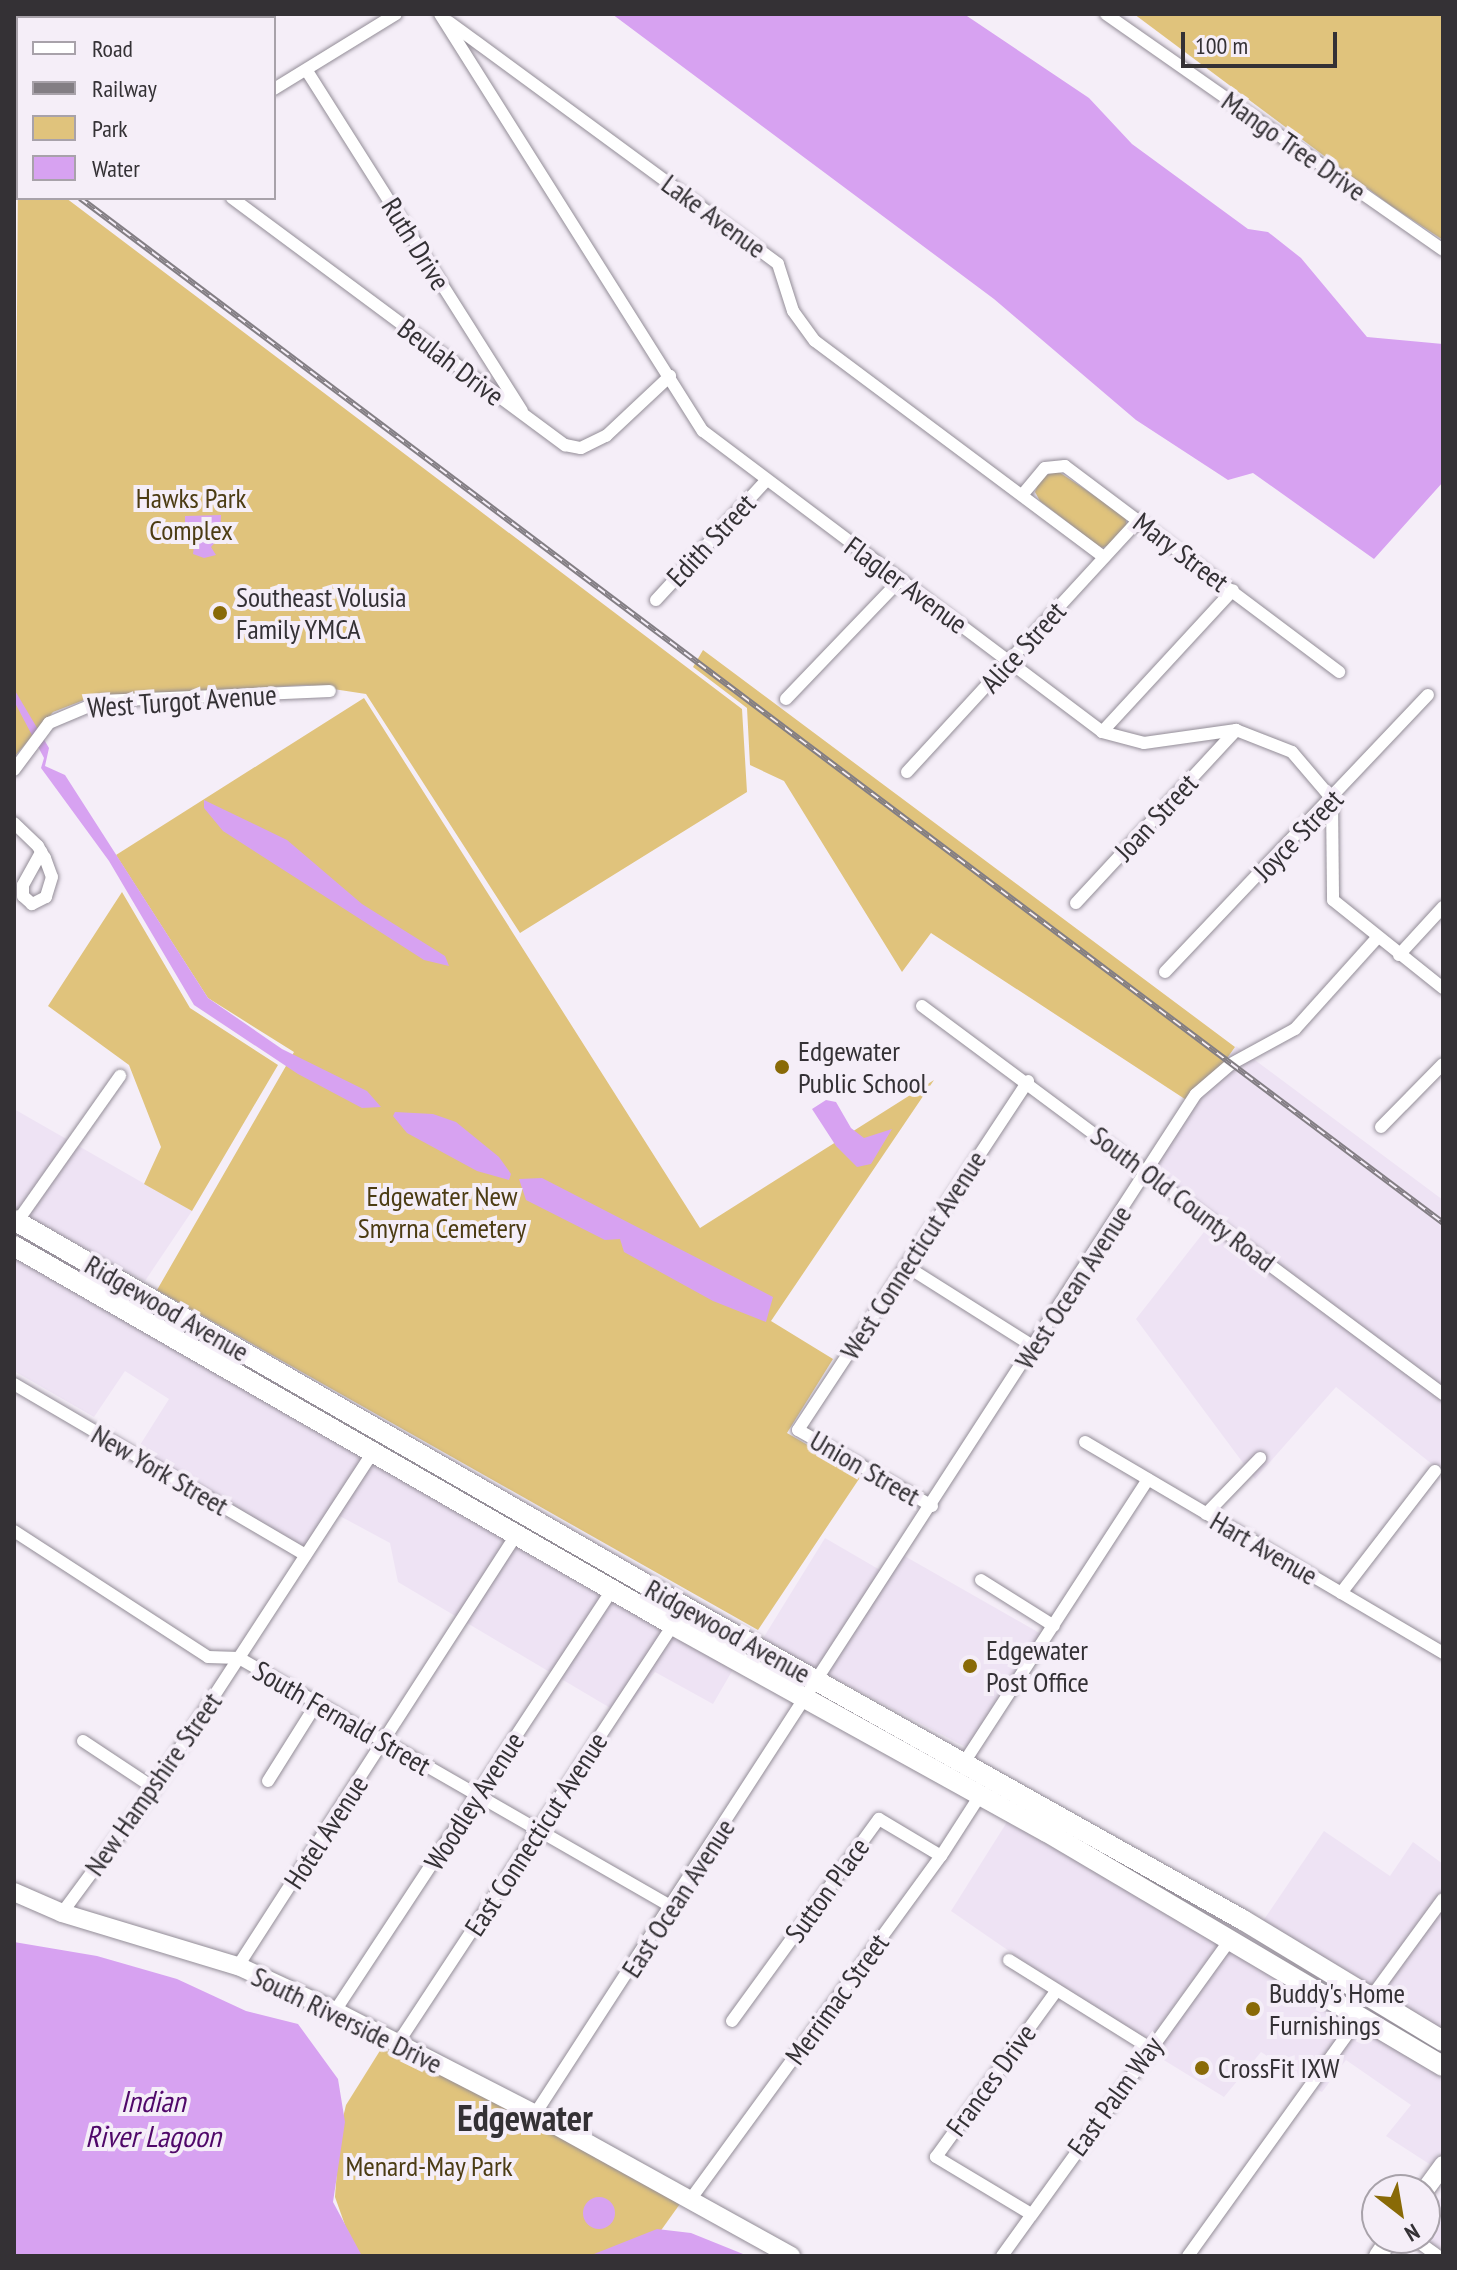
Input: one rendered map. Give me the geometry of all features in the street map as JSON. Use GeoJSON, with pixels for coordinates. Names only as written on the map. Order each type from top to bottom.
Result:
{"type":"FeatureCollection","features":[{"type":"Feature","properties":{"kind":"main road","name":"Ridgewood Avenue"},"geometry":{"type":"LineString","coordinates":[[15,1221],[505,1504],[1151,1867],[1443,2041]]}},
{"type":"Feature","properties":{"kind":"main road","name":"Ridgewood Avenue"},"geometry":{"type":"LineString","coordinates":[[14,1246],[673,1625],[981,1794],[1231,1938],[1443,2066]]}},
{"type":"Feature","properties":{"kind":"main road"},"geometry":{"type":"LineString","coordinates":[[14,1246],[39,1246],[118,1291],[142,1294]]}},
{"type":"Feature","properties":{"kind":"main road"},"geometry":{"type":"LineString","coordinates":[[228,1368],[251,1372],[349,1427],[369,1425]]}},
{"type":"Feature","properties":{"kind":"main road"},"geometry":{"type":"LineString","coordinates":[[376,1454],[396,1454],[488,1506],[505,1504]]}},
{"type":"Feature","properties":{"kind":"main road"},"geometry":{"type":"LineString","coordinates":[[1047,1832],[1063,1831],[1124,1866],[1151,1867]]}},
{"type":"Feature","properties":{"kind":"main road"},"geometry":{"type":"LineString","coordinates":[[1231,1938],[1250,1935],[1342,1991],[1364,1992]]}},
{"type":"Feature","properties":{"kind":"street"},"geometry":{"type":"LineString","coordinates":[[276,88],[396,14]]}},
{"type":"Feature","properties":{"kind":"street","name":"Mango Tree Drive"},"geometry":{"type":"LineString","coordinates":[[1106,14],[1443,250]]}},
{"type":"Feature","properties":{"kind":"street","name":"Flagler Avenue"},"geometry":{"type":"LineString","coordinates":[[441,16],[703,431],[1102,732],[1144,743],[1236,730],[1292,752],[1332,799]]}},
{"type":"Feature","properties":{"kind":"street","name":"Lake Avenue"},"geometry":{"type":"LineString","coordinates":[[441,16],[778,264],[793,311],[815,341],[1104,557]]}},
{"type":"Feature","properties":{"kind":"street","name":"Ruth Drive"},"geometry":{"type":"LineString","coordinates":[[307,71],[526,417]]}},
{"type":"Feature","properties":{"kind":"street","name":"Beulah Drive"},"geometry":{"type":"LineString","coordinates":[[235,200],[565,445],[593,445],[670,376]]}},
{"type":"Feature","properties":{"kind":"street","name":"Mary Street"},"geometry":{"type":"LineString","coordinates":[[1023,494],[1054,464],[1139,520],[1339,672]]}},
{"type":"Feature","properties":{"kind":"street","name":"Edith Street"},"geometry":{"type":"LineString","coordinates":[[656,600],[766,481]]}},
{"type":"Feature","properties":{"kind":"street","name":"Alice Street"},"geometry":{"type":"LineString","coordinates":[[907,772],[1139,520]]}},
{"type":"Feature","properties":{"kind":"street"},"geometry":{"type":"LineString","coordinates":[[786,699],[900,580]]}},
{"type":"Feature","properties":{"kind":"street"},"geometry":{"type":"LineString","coordinates":[[1102,732],[1233,590]]}},
{"type":"Feature","properties":{"kind":"street","name":"West Turgot Avenue"},"geometry":{"type":"LineString","coordinates":[[14,770],[37,736],[61,715],[101,701],[330,691]]}},
{"type":"Feature","properties":{"kind":"street","name":"Joyce Street"},"geometry":{"type":"LineString","coordinates":[[1165,972],[1428,695]]}},
{"type":"Feature","properties":{"kind":"street","name":"Joan Street"},"geometry":{"type":"LineString","coordinates":[[1076,903],[1236,730]]}},
{"type":"Feature","properties":{"kind":"street"},"geometry":{"type":"LineString","coordinates":[[1332,799],[1333,900],[1376,939],[1443,988]]}},
{"type":"Feature","properties":{"kind":"street"},"geometry":{"type":"LineString","coordinates":[[14,823],[41,852]]}},
{"type":"Feature","properties":{"kind":"street"},"geometry":{"type":"LineString","coordinates":[[1399,955],[1443,907]]}},
{"type":"Feature","properties":{"kind":"street","name":"West Ocean Avenue"},"geometry":{"type":"LineString","coordinates":[[818,1681],[1146,1173],[1213,1078],[1295,1029],[1376,939]]}},
{"type":"Feature","properties":{"kind":"street","name":"South Old County Road"},"geometry":{"type":"LineString","coordinates":[[922,1006],[1028,1081],[1443,1394]]}},
{"type":"Feature","properties":{"kind":"street"},"geometry":{"type":"LineString","coordinates":[[1381,1127],[1443,1064]]}},
{"type":"Feature","properties":{"kind":"street"},"geometry":{"type":"LineString","coordinates":[[15,1221],[120,1076]]}},
{"type":"Feature","properties":{"kind":"street","name":"West Connecticut Avenue"},"geometry":{"type":"LineString","coordinates":[[798,1430],[1028,1081]]}},
{"type":"Feature","properties":{"kind":"street"},"geometry":{"type":"LineString","coordinates":[[906,1266],[1034,1347]]}},
{"type":"Feature","properties":{"kind":"street","name":"New York Street"},"geometry":{"type":"LineString","coordinates":[[14,1384],[306,1555]]}},
{"type":"Feature","properties":{"kind":"street","name":"Union Street"},"geometry":{"type":"LineString","coordinates":[[798,1430],[932,1506]]}},
{"type":"Feature","properties":{"kind":"street","name":"Hart Avenue"},"geometry":{"type":"LineString","coordinates":[[1085,1442],[1443,1653]]}},
{"type":"Feature","properties":{"kind":"street","name":"New Hampshire Street"},"geometry":{"type":"LineString","coordinates":[[62,1913],[154,1788],[376,1454]]}},
{"type":"Feature","properties":{"kind":"street"},"geometry":{"type":"LineString","coordinates":[[1206,1514],[1260,1458]]}},
{"type":"Feature","properties":{"kind":"street"},"geometry":{"type":"LineString","coordinates":[[1341,1593],[1435,1471]]}},
{"type":"Feature","properties":{"kind":"street"},"geometry":{"type":"LineString","coordinates":[[965,1761],[1148,1479]]}},
{"type":"Feature","properties":{"kind":"street","name":"South Fernald Street"},"geometry":{"type":"LineString","coordinates":[[14,1531],[208,1657],[239,1658],[672,1907]]}},
{"type":"Feature","properties":{"kind":"street","name":"Hotel Avenue"},"geometry":{"type":"LineString","coordinates":[[238,1966],[516,1535]]}},
{"type":"Feature","properties":{"kind":"street"},"geometry":{"type":"LineString","coordinates":[[981,1580],[1054,1626]]}},
{"type":"Feature","properties":{"kind":"street","name":"Woodley Avenue"},"geometry":{"type":"LineString","coordinates":[[335,2011],[612,1590]]}},
{"type":"Feature","properties":{"kind":"street","name":"East Connecticut Avenue"},"geometry":{"type":"LineString","coordinates":[[398,2043],[673,1625]]}},
{"type":"Feature","properties":{"kind":"street","name":"East Ocean Avenue"},"geometry":{"type":"LineString","coordinates":[[535,2114],[818,1681]]}},
{"type":"Feature","properties":{"kind":"street"},"geometry":{"type":"LineString","coordinates":[[268,1781],[317,1703]]}},
{"type":"Feature","properties":{"kind":"street"},"geometry":{"type":"LineString","coordinates":[[83,1741],[154,1788]]}},
{"type":"Feature","properties":{"kind":"street","name":"Merrimac Street"},"geometry":{"type":"LineString","coordinates":[[690,2200],[941,1856],[981,1794]]}},
{"type":"Feature","properties":{"kind":"street","name":"Sutton Place"},"geometry":{"type":"LineString","coordinates":[[732,2021],[879,1819],[941,1856]]}},
{"type":"Feature","properties":{"kind":"street","name":"South Riverside Drive"},"geometry":{"type":"LineString","coordinates":[[14,1892],[62,1913],[238,1966],[335,2011],[535,2114],[791,2256]]}},
{"type":"Feature","properties":{"kind":"street"},"geometry":{"type":"LineString","coordinates":[[1364,1992],[1443,1899]]}},
{"type":"Feature","properties":{"kind":"street","name":"East Palm Way"},"geometry":{"type":"LineString","coordinates":[[1008,2254],[1031,2214],[1231,1938]]}},
{"type":"Feature","properties":{"kind":"street"},"geometry":{"type":"LineString","coordinates":[[1009,1960],[1150,2048]]}},
{"type":"Feature","properties":{"kind":"street","name":"Frances Drive"},"geometry":{"type":"LineString","coordinates":[[1031,2214],[936,2157],[1056,1991]]}},
{"type":"Feature","properties":{"kind":"street"},"geometry":{"type":"LineString","coordinates":[[1188,2256],[1361,2015]]}},
{"type":"Feature","properties":{"kind":"shaded area"},"geometry":{"type":"Polygon","coordinates":[[[14,14],[248,14],[16,16],[14,158],[14,14]]]}},
{"type":"Feature","properties":{"kind":"shaded area"},"geometry":{"type":"Polygon","coordinates":[[[1236,1046],[1443,1200],[1443,1473],[1336,1387],[1255,1479],[1136,1319],[1207,1228],[1142,1177],[1236,1046]]]}},
{"type":"Feature","properties":{"kind":"shaded area"},"geometry":{"type":"Polygon","coordinates":[[[14,1109],[192,1211],[145,1281],[14,1209],[14,1109]]]}},
{"type":"Feature","properties":{"kind":"shaded area"},"geometry":{"type":"Polygon","coordinates":[[[14,1253],[735,1666],[713,1704],[655,1672],[622,1715],[398,1582],[390,1543],[338,1515],[312,1556],[135,1453],[169,1399],[125,1371],[94,1417],[14,1371],[14,1253]]]}},
{"type":"Feature","properties":{"kind":"shaded area"},"geometry":{"type":"Polygon","coordinates":[[[825,1538],[880,1570],[894,1550],[1050,1639],[971,1750],[762,1640],[825,1538]]]}},
{"type":"Feature","properties":{"kind":"shaded area"},"geometry":{"type":"Polygon","coordinates":[[[1007,1822],[1221,1942],[1145,2045],[951,1911],[1007,1822]]]}},
{"type":"Feature","properties":{"kind":"shaded area"},"geometry":{"type":"Polygon","coordinates":[[[1324,1831],[1390,1876],[1413,1842],[1443,1864],[1443,2033],[1263,1921],[1324,1831]]]}},
{"type":"Feature","properties":{"kind":"shaded area"},"geometry":{"type":"Polygon","coordinates":[[[1231,1948],[1351,2019],[1306,2082],[1261,2052],[1224,2097],[1154,2054],[1231,1948]]]}},
{"type":"Feature","properties":{"kind":"shaded area"},"geometry":{"type":"Polygon","coordinates":[[[1361,2026],[1443,2079],[1443,2155],[1434,2167],[1386,2136],[1411,2105],[1346,2060],[1322,2092],[1316,2089],[1361,2026]]]}},
{"type":"Feature","properties":{"kind":"shaded area"},"geometry":{"type":"Polygon","coordinates":[[[1443,2195],[1443,2251],[1441,2250],[1443,2195]]]}},
{"type":"Feature","properties":{"kind":"green space"},"geometry":{"type":"Polygon","coordinates":[[[1134,14],[1443,14],[1443,240],[1390,205],[1134,14]]]}},
{"type":"Feature","properties":{"kind":"green space","name":"Hawks Park Complex"},"geometry":{"type":"Polygon","coordinates":[[[18,200],[69,200],[742,709],[747,792],[520,933],[366,694],[307,685],[92,697],[53,712],[14,757],[18,200]]]}},
{"type":"Feature","properties":{"kind":"green space"},"geometry":{"type":"Polygon","coordinates":[[[1056,470],[1125,516],[1127,526],[1109,545],[1101,548],[1040,501],[1035,492],[1040,479],[1056,470]]]}},
{"type":"Feature","properties":{"kind":"green space"},"geometry":{"type":"Polygon","coordinates":[[[703,650],[1235,1047],[1194,1105],[931,933],[902,972],[784,781],[750,765],[747,708],[693,667],[703,650]]]}},
{"type":"Feature","properties":{"kind":"green space","name":"Edgewater New Smyrna Cemetery"},"geometry":{"type":"Polygon","coordinates":[[[364,698],[700,1228],[934,1080],[771,1321],[833,1359],[787,1433],[861,1476],[758,1630],[157,1290],[294,1052],[208,998],[116,855],[364,698]]]}},
{"type":"Feature","properties":{"kind":"green space"},"geometry":{"type":"Polygon","coordinates":[[[122,892],[190,1008],[278,1065],[192,1211],[144,1184],[161,1147],[129,1065],[48,1006],[122,892]]]}},
{"type":"Feature","properties":{"kind":"green space","name":"Menard-May Park"},"geometry":{"type":"Polygon","coordinates":[[[386,2041],[682,2201],[657,2236],[609,2256],[356,2256],[335,2197],[340,2130],[346,2105],[386,2041]]]}},
{"type":"Feature","properties":{"kind":"water"},"geometry":{"type":"Polygon","coordinates":[[[612,14],[964,14],[1089,98],[1132,144],[1248,229],[1268,232],[1301,258],[1367,337],[1443,344],[1443,482],[1374,559],[1253,473],[1228,480],[1136,420],[994,299],[612,14]]]}},
{"type":"Feature","properties":{"kind":"water"},"geometry":{"type":"Polygon","coordinates":[[[221,515],[220,537],[211,547],[216,555],[204,558],[193,554],[195,537],[185,532],[185,516],[221,515]]]}},
{"type":"Feature","properties":{"kind":"water"},"geometry":{"type":"Polygon","coordinates":[[[14,689],[49,748],[45,766],[65,775],[208,998],[282,1049],[367,1091],[381,1107],[362,1108],[298,1074],[194,1005],[109,861],[41,768],[44,758],[14,701],[14,689]]]}},
{"type":"Feature","properties":{"kind":"water"},"geometry":{"type":"Polygon","coordinates":[[[204,800],[287,840],[362,904],[445,956],[449,966],[424,960],[223,831],[204,808],[204,800]]]}},
{"type":"Feature","properties":{"kind":"water"},"geometry":{"type":"Polygon","coordinates":[[[826,1100],[836,1102],[851,1128],[864,1138],[892,1129],[871,1164],[857,1167],[836,1146],[812,1109],[826,1100]]]}},
{"type":"Feature","properties":{"kind":"water"},"geometry":{"type":"Polygon","coordinates":[[[395,1112],[433,1114],[456,1122],[499,1157],[511,1174],[509,1180],[477,1171],[407,1133],[393,1116],[395,1112]]]}},
{"type":"Feature","properties":{"kind":"water"},"geometry":{"type":"Polygon","coordinates":[[[542,1178],[773,1297],[766,1322],[713,1301],[624,1252],[620,1239],[605,1240],[526,1200],[519,1179],[542,1178]]]}},
{"type":"Feature","properties":{"kind":"water","name":"Indian River Lagoon"},"geometry":{"type":"Polygon","coordinates":[[[14,1942],[97,1956],[177,1979],[246,2011],[298,2024],[338,2079],[345,2122],[333,2202],[362,2256],[14,2256],[14,1942]]]}},
{"type":"Feature","properties":{"kind":"water"},"geometry":{"type":"Polygon","coordinates":[[[599,2197],[611,2201],[615,2213],[611,2225],[599,2229],[587,2225],[583,2213],[587,2201],[599,2197]]]}},
{"type":"Feature","properties":{"kind":"water"},"geometry":{"type":"Polygon","coordinates":[[[657,2229],[691,2233],[748,2256],[589,2256],[657,2229]]]}},
{"type":"Feature","properties":{"kind":"railway"},"geometry":{"type":"LineString","coordinates":[[83,200],[1443,1223]]}},
{"type":"Feature","properties":{"kind":"place","name":"Southeast Volusia Family YMCA"},"geometry":{"type":"Point","coordinates":[220,613]}},
{"type":"Feature","properties":{"kind":"place","name":"Edgewater Public School"},"geometry":{"type":"Point","coordinates":[782,1067]}},
{"type":"Feature","properties":{"kind":"place","name":"Edgewater Post Office"},"geometry":{"type":"Point","coordinates":[970,1666]}},
{"type":"Feature","properties":{"kind":"place","name":"Buddy's Home Furnishings"},"geometry":{"type":"Point","coordinates":[1253,2009]}},
{"type":"Feature","properties":{"kind":"place","name":"CrossFit IXW"},"geometry":{"type":"Point","coordinates":[1202,2068]}},
{"type":"Feature","properties":{"kind":"district","name":"Edgewater"},"geometry":{"type":"Point","coordinates":[525,2118]}}]}
